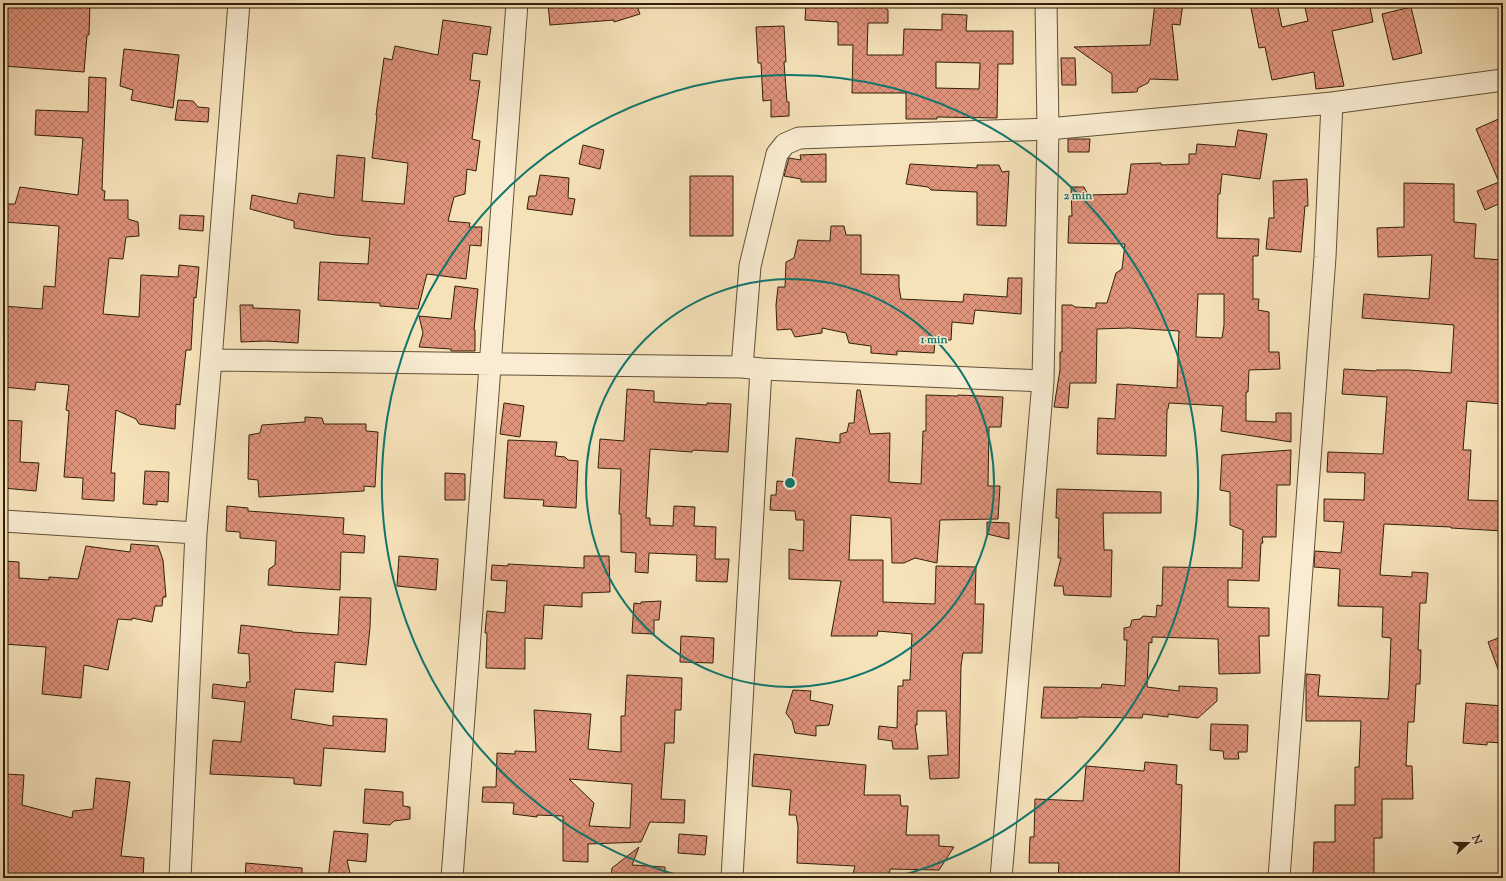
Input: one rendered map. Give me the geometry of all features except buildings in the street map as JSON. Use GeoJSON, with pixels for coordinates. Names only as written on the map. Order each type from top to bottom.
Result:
{"type":"FeatureCollection","features":[{"type":"Feature","properties":{"kind":"street"},"geometry":{"type":"LineString","coordinates":[[180,878],[196,533],[239,3]]}},
{"type":"Feature","properties":{"kind":"street"},"geometry":{"type":"LineString","coordinates":[[452,878],[517,3]]}},
{"type":"Feature","properties":{"kind":"street"},"geometry":{"type":"LineString","coordinates":[[1001,878],[1042,381],[1048,129],[1046,3]]}},
{"type":"Feature","properties":{"kind":"street"},"geometry":{"type":"LineString","coordinates":[[732,878],[751,368],[750,266],[777,154],[785,144],[799,138],[1048,129],[1332,103],[1503,80]]}},
{"type":"Feature","properties":{"kind":"street"},"geometry":{"type":"LineString","coordinates":[[1279,878],[1325,257],[1332,103]]}},
{"type":"Feature","properties":{"kind":"street"},"geometry":{"type":"LineString","coordinates":[[211,360],[751,368],[1042,381]]}},
{"type":"Feature","properties":{"kind":"street"},"geometry":{"type":"LineString","coordinates":[[3,521],[196,533]]}}]}
